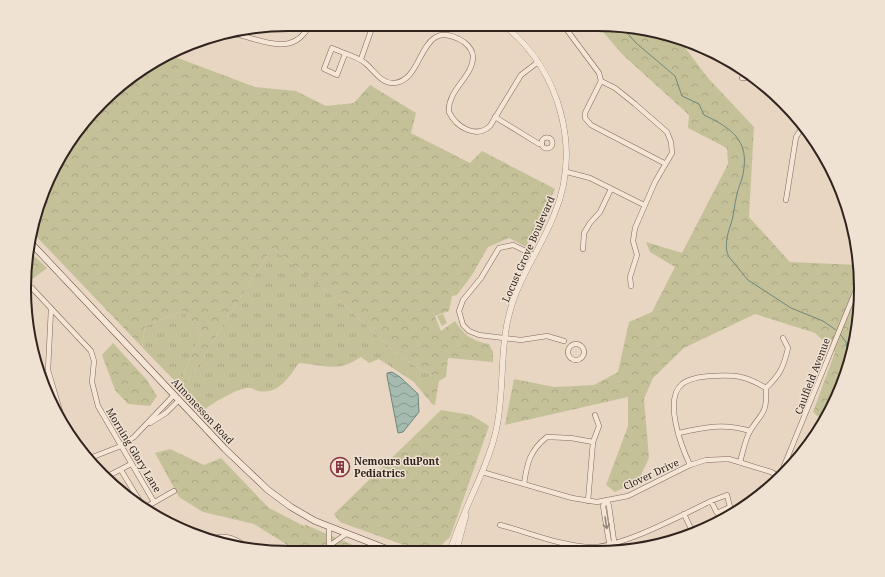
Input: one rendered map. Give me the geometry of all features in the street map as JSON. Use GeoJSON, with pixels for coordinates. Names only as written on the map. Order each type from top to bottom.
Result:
{"type":"FeatureCollection","features":[{"type":"Feature","properties":{"kind":"main road","name":"Almonesson Road"},"geometry":{"type":"LineString","coordinates":[[34,247],[224,449],[268,490],[302,514],[329,527],[378,546]]}},
{"type":"Feature","properties":{"kind":"street"},"geometry":{"type":"LineString","coordinates":[[239,36],[283,45],[300,38],[305,31]]}},
{"type":"Feature","properties":{"kind":"street"},"geometry":{"type":"LineString","coordinates":[[360,60],[371,31]]}},
{"type":"Feature","properties":{"kind":"street","name":"Locust Grove Boulevard"},"geometry":{"type":"LineString","coordinates":[[467,509],[492,446],[498,419],[504,338],[517,290],[556,211],[567,172],[563,117],[549,81],[538,62],[524,43],[511,31]]}},
{"type":"Feature","properties":{"kind":"street"},"geometry":{"type":"LineString","coordinates":[[568,31],[589,56],[599,73],[601,81],[585,113],[585,118],[591,125],[664,163]]}},
{"type":"Feature","properties":{"kind":"street"},"geometry":{"type":"LineString","coordinates":[[346,54],[337,75],[324,69],[332,48],[346,54],[360,60],[385,82],[390,83],[400,82],[409,75],[431,40],[443,35],[451,36],[468,46],[473,56],[470,67],[449,104],[449,112],[452,118],[467,130],[476,132],[488,128],[521,75],[538,62]]}},
{"type":"Feature","properties":{"kind":"street"},"geometry":{"type":"LineString","coordinates":[[601,81],[615,88],[667,132],[671,142],[672,153],[664,163],[635,228],[633,241],[637,255],[630,277],[631,286]]}},
{"type":"Feature","properties":{"kind":"street"},"geometry":{"type":"LineString","coordinates":[[495,117],[539,144],[542,144]]}},
{"type":"Feature","properties":{"kind":"street"},"geometry":{"type":"LineString","coordinates":[[786,200],[796,138],[800,131]]}},
{"type":"Feature","properties":{"kind":"street"},"geometry":{"type":"LineString","coordinates":[[567,172],[579,174],[644,205]]}},
{"type":"Feature","properties":{"kind":"street"},"geometry":{"type":"LineString","coordinates":[[583,249],[584,233],[590,223],[600,212],[611,189]]}},
{"type":"Feature","properties":{"kind":"street"},"geometry":{"type":"LineString","coordinates":[[534,255],[513,245],[499,248],[481,278],[464,296],[460,307],[460,319],[462,325],[469,331],[479,335],[521,340],[545,336],[577,344],[584,350],[582,357],[575,359],[571,357],[564,341]]}},
{"type":"Feature","properties":{"kind":"street","name":"Morning Glory Lane"},"geometry":{"type":"LineString","coordinates":[[32,288],[91,351],[94,361],[92,382],[98,406],[154,502]]}},
{"type":"Feature","properties":{"kind":"street","name":"Caulfield Avenue"},"geometry":{"type":"LineString","coordinates":[[785,464],[854,296]]}},
{"type":"Feature","properties":{"kind":"street"},"geometry":{"type":"LineString","coordinates":[[51,309],[48,370],[56,398]]}},
{"type":"Feature","properties":{"kind":"street"},"geometry":{"type":"LineString","coordinates":[[766,388],[779,376],[786,359],[788,348],[783,338]]}},
{"type":"Feature","properties":{"kind":"street"},"geometry":{"type":"LineString","coordinates":[[569,352],[572,346],[577,344]]}},
{"type":"Feature","properties":{"kind":"street"},"geometry":{"type":"LineString","coordinates":[[690,465],[681,446],[674,399],[682,384],[695,378],[726,375],[750,378],[766,388]]}},
{"type":"Feature","properties":{"kind":"street"},"geometry":{"type":"LineString","coordinates":[[740,462],[750,431],[761,418],[767,405],[766,388]]}},
{"type":"Feature","properties":{"kind":"street"},"geometry":{"type":"LineString","coordinates":[[94,457],[121,446],[146,425],[174,395]]}},
{"type":"Feature","properties":{"kind":"street"},"geometry":{"type":"LineString","coordinates":[[146,425],[166,413],[179,400]]}},
{"type":"Feature","properties":{"kind":"street"},"geometry":{"type":"LineString","coordinates":[[588,501],[593,442],[599,426],[595,415]]}},
{"type":"Feature","properties":{"kind":"street"},"geometry":{"type":"LineString","coordinates":[[679,433],[712,426],[735,426],[750,431]]}},
{"type":"Feature","properties":{"kind":"street"},"geometry":{"type":"LineString","coordinates":[[524,484],[526,468],[532,452],[537,445],[547,437],[571,438],[593,442]]}},
{"type":"Feature","properties":{"kind":"street","name":"Clover Drive"},"geometry":{"type":"LineString","coordinates":[[482,472],[588,501],[607,500],[628,496],[690,465],[717,459],[728,459],[740,462],[771,472],[775,475]]}},
{"type":"Feature","properties":{"kind":"street"},"geometry":{"type":"LineString","coordinates":[[111,475],[131,464]]}},
{"type":"Feature","properties":{"kind":"street"},"geometry":{"type":"LineString","coordinates":[[121,470],[137,497]]}},
{"type":"Feature","properties":{"kind":"street"},"geometry":{"type":"LineString","coordinates":[[149,505],[174,491]]}},
{"type":"Feature","properties":{"kind":"street"},"geometry":{"type":"LineString","coordinates":[[607,500],[603,506],[609,542],[612,545],[711,501]]}},
{"type":"Feature","properties":{"kind":"street"},"geometry":{"type":"LineString","coordinates":[[452,546],[460,523],[467,509]]}},
{"type":"Feature","properties":{"kind":"street"},"geometry":{"type":"LineString","coordinates":[[458,546],[467,509]]}},
{"type":"Feature","properties":{"kind":"street"},"geometry":{"type":"LineString","coordinates":[[684,514],[690,528]]}},
{"type":"Feature","properties":{"kind":"street"},"geometry":{"type":"LineString","coordinates":[[500,525],[576,546]]}},
{"type":"Feature","properties":{"kind":"street"},"geometry":{"type":"LineString","coordinates":[[329,527],[329,546]]}},
{"type":"Feature","properties":{"kind":"street"},"geometry":{"type":"LineString","coordinates":[[329,546],[346,534]]}},
{"type":"Feature","properties":{"kind":"street"},"geometry":{"type":"LineString","coordinates":[[222,537],[225,536],[231,539]]}},
{"type":"Feature","properties":{"kind":"green space"},"geometry":{"type":"Polygon","coordinates":[[[603,31],[630,33],[647,36],[685,47],[708,78],[754,127],[749,217],[790,262],[853,265],[854,288],[852,322],[845,355],[834,387],[819,418],[813,412],[835,352],[815,333],[755,314],[684,348],[653,378],[644,399],[649,458],[638,481],[615,492],[606,485],[628,426],[628,397],[505,425],[514,379],[554,387],[594,385],[618,372],[629,322],[652,312],[675,267],[650,252],[646,242],[682,253],[728,164],[727,148],[688,128],[689,115],[622,54],[603,31]]]}},
{"type":"Feature","properties":{"kind":"green space"},"geometry":{"type":"Polygon","coordinates":[[[176,57],[255,87],[296,91],[326,106],[354,103],[370,85],[416,113],[411,133],[470,163],[482,151],[555,189],[526,247],[509,238],[488,247],[472,275],[457,295],[452,296],[449,311],[435,316],[441,331],[455,321],[469,337],[489,344],[493,352],[493,362],[448,358],[446,377],[439,381],[435,405],[432,404],[432,376],[399,356],[343,304],[272,248],[187,382],[181,381],[201,334],[183,311],[145,326],[142,347],[36,237],[51,190],[65,160],[84,132],[106,106],[132,84],[145,74],[176,57]]]}},
{"type":"Feature","properties":{"kind":"green space"},"geometry":{"type":"Polygon","coordinates":[[[272,248],[343,304],[399,356],[432,376],[432,404],[414,382],[379,359],[369,363],[361,357],[345,365],[331,367],[299,363],[283,384],[278,388],[265,392],[250,388],[241,389],[224,397],[203,410],[142,347],[145,326],[183,311],[201,334],[181,381],[187,382],[272,248]]]}},
{"type":"Feature","properties":{"kind":"green space"},"geometry":{"type":"Polygon","coordinates":[[[33,255],[47,268],[32,280],[33,255]]]}},
{"type":"Feature","properties":{"kind":"green space"},"geometry":{"type":"Polygon","coordinates":[[[443,314],[447,323],[442,326],[437,316],[443,314]]]}},
{"type":"Feature","properties":{"kind":"green space"},"geometry":{"type":"Polygon","coordinates":[[[113,343],[146,379],[157,396],[150,406],[128,404],[115,390],[102,355],[113,343]]]}},
{"type":"Feature","properties":{"kind":"green space"},"geometry":{"type":"Polygon","coordinates":[[[441,410],[471,415],[489,426],[450,537],[440,546],[406,546],[340,522],[334,514],[441,410]]]}},
{"type":"Feature","properties":{"kind":"green space"},"geometry":{"type":"Polygon","coordinates":[[[170,449],[204,465],[221,458],[269,508],[304,526],[306,525],[355,546],[289,546],[254,524],[203,512],[179,497],[155,453],[170,449]]]}},
{"type":"Feature","properties":{"kind":"water"},"geometry":{"type":"Polygon","coordinates":[[[392,372],[400,377],[418,394],[419,412],[403,432],[398,433],[387,376],[387,373],[392,372]]]}},
{"type":"Feature","properties":{"kind":"waterway"},"geometry":{"type":"LineString","coordinates":[[627,33],[636,43],[675,76],[682,96],[699,104],[704,115],[730,130],[741,144],[744,152],[744,162],[742,177],[727,238],[726,246],[729,257],[748,280],[791,308],[823,321],[836,330]]}},
{"type":"Feature","properties":{"kind":"waterway"},"geometry":{"type":"LineString","coordinates":[[840,334],[846,342],[847,347]]}},
{"type":"Feature","properties":{"kind":"place","name":"Nemours duPont Pediatrics"},"geometry":{"type":"Point","coordinates":[340,467]}}]}
